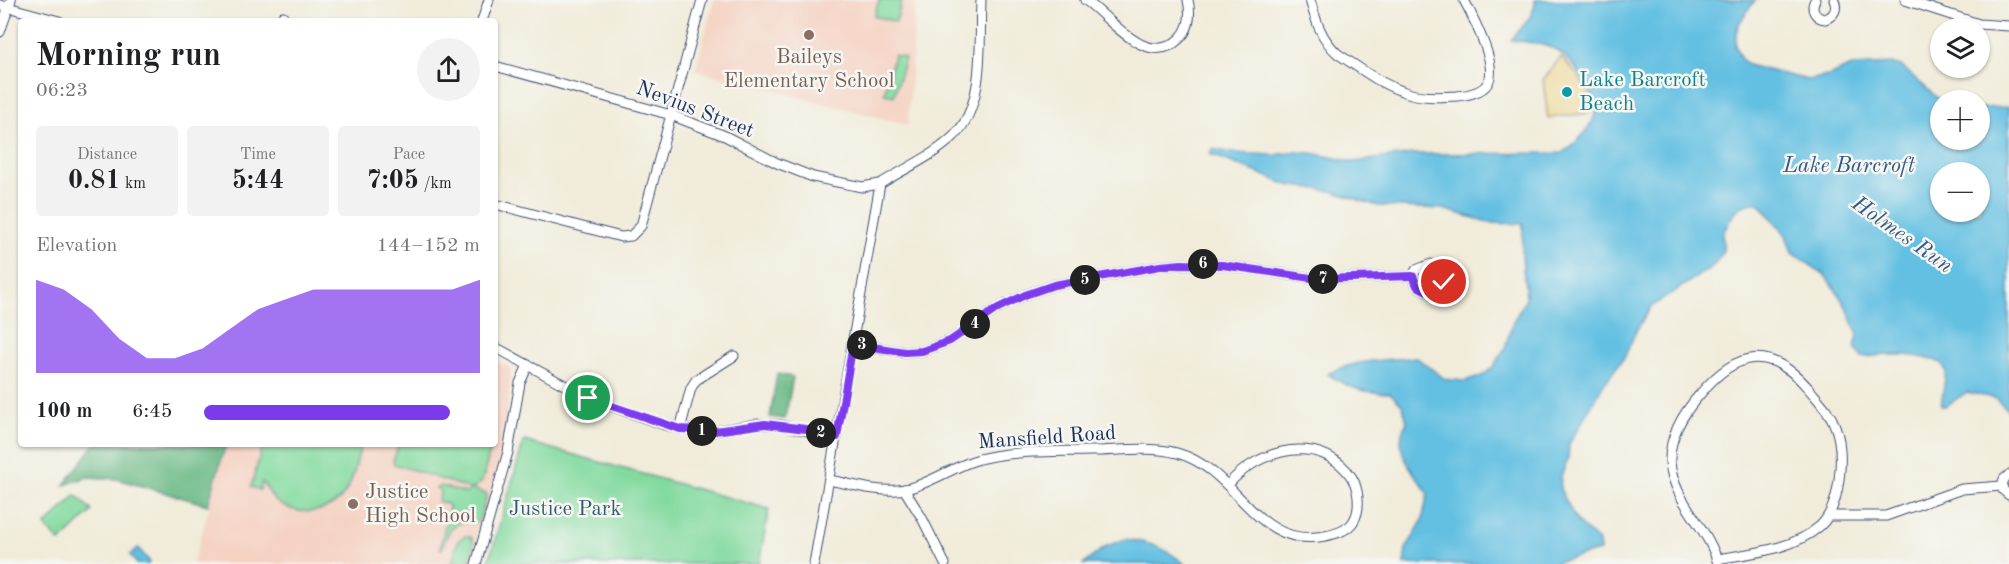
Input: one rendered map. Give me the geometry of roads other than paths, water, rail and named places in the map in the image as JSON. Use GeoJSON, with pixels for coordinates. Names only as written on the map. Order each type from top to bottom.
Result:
{"type":"FeatureCollection","features":[{"type":"Feature","properties":{"kind":"street"},"geometry":{"type":"LineString","coordinates":[[483,18],[489,0]]}},
{"type":"Feature","properties":{"kind":"street"},"geometry":{"type":"LineString","coordinates":[[498,205],[621,237],[635,233],[640,226],[701,0]]}},
{"type":"Feature","properties":{"kind":"street"},"geometry":{"type":"LineString","coordinates":[[814,564],[880,184],[942,146],[961,129],[968,118],[975,95],[981,0]]}},
{"type":"Feature","properties":{"kind":"street"},"geometry":{"type":"LineString","coordinates":[[1085,0],[1134,42],[1161,48],[1175,43],[1184,34],[1190,17],[1188,0]]}},
{"type":"Feature","properties":{"kind":"street"},"geometry":{"type":"LineString","coordinates":[[1310,0],[1318,26],[1330,47],[1359,68],[1398,90],[1426,96],[1472,94],[1487,86],[1492,75],[1491,62],[1464,0]]}},
{"type":"Feature","properties":{"kind":"street"},"geometry":{"type":"LineString","coordinates":[[1815,0],[1812,7],[1816,16],[1825,19],[1834,14],[1836,9],[1834,0]]}},
{"type":"Feature","properties":{"kind":"street"},"geometry":{"type":"LineString","coordinates":[[1905,0],[1979,24],[2009,26]]}},
{"type":"Feature","properties":{"kind":"street"},"geometry":{"type":"LineString","coordinates":[[0,32],[7,4],[50,18]]}},
{"type":"Feature","properties":{"kind":"street","name":"Nevius Street"},"geometry":{"type":"LineString","coordinates":[[498,67],[671,115],[725,136],[795,172],[862,187],[880,184]]}},
{"type":"Feature","properties":{"kind":"street"},"geometry":{"type":"LineString","coordinates":[[853,344],[905,352],[922,351],[950,341],[998,308],[1025,295],[1054,285],[1160,266],[1222,265],[1318,279],[1413,276]]}},
{"type":"Feature","properties":{"kind":"street"},"geometry":{"type":"LineString","coordinates":[[498,349],[588,398],[680,429],[715,431],[765,424],[837,437]]}},
{"type":"Feature","properties":{"kind":"street"},"geometry":{"type":"LineString","coordinates":[[680,429],[696,380],[734,356]]}},
{"type":"Feature","properties":{"kind":"street"},"geometry":{"type":"LineString","coordinates":[[1742,359],[1772,360],[1790,369],[1799,377],[1830,416],[1838,437],[1836,497],[1828,516],[1815,530],[1774,548],[1718,562],[1706,537],[1677,490],[1671,472],[1671,451],[1678,425],[1692,403],[1719,373],[1742,359]]}},
{"type":"Feature","properties":{"kind":"street"},"geometry":{"type":"LineString","coordinates":[[476,564],[508,452],[520,383],[528,365]]}},
{"type":"Feature","properties":{"kind":"street","name":"Mansfield Road"},"geometry":{"type":"LineString","coordinates":[[829,480],[887,491],[904,489],[946,471],[988,457],[1146,450],[1178,454],[1194,460],[1214,472],[1268,524],[1281,533],[1295,538],[1316,537],[1345,529],[1352,523],[1359,501],[1356,487],[1349,473],[1336,461],[1319,452],[1299,449],[1267,457],[1237,475],[1228,485]]}},
{"type":"Feature","properties":{"kind":"street"},"geometry":{"type":"LineString","coordinates":[[2009,475],[2004,479],[2002,486],[2009,495]]}},
{"type":"Feature","properties":{"kind":"street"},"geometry":{"type":"LineString","coordinates":[[1828,516],[1886,516],[1962,489],[2002,486]]}},
{"type":"Feature","properties":{"kind":"street"},"geometry":{"type":"LineString","coordinates":[[904,489],[922,518],[945,564]]}},
{"type":"Feature","properties":{"kind":"water","name":"Lake Barcroft"},"geometry":{"type":"Polygon","coordinates":[[[1535,0],[1755,0],[1738,25],[1735,46],[1741,59],[1751,66],[1808,80],[1828,76],[1852,66],[1892,64],[1901,66],[1930,91],[1930,150],[1990,150],[1990,108],[2009,107],[2009,412],[1997,399],[1967,392],[1946,406],[1941,406],[1946,371],[1942,363],[1912,356],[1861,357],[1855,347],[1858,335],[1848,310],[1824,274],[1792,253],[1786,235],[1759,203],[1744,205],[1735,212],[1722,235],[1724,244],[1722,252],[1713,266],[1651,307],[1637,329],[1625,356],[1604,384],[1569,444],[1568,459],[1561,476],[1560,489],[1577,522],[1599,542],[1600,551],[1549,564],[1404,564],[1406,549],[1422,521],[1428,493],[1410,468],[1402,451],[1402,432],[1407,422],[1403,406],[1390,393],[1357,389],[1328,374],[1360,363],[1417,358],[1445,379],[1463,381],[1482,376],[1493,367],[1505,348],[1512,324],[1526,298],[1522,256],[1523,224],[1491,223],[1443,209],[1378,206],[1331,191],[1288,185],[1210,154],[1212,149],[1233,153],[1275,155],[1296,152],[1354,162],[1413,154],[1562,153],[1589,127],[1595,113],[1596,102],[1580,74],[1560,53],[1540,44],[1511,40],[1527,22],[1533,11],[1535,0]]]}},
{"type":"Feature","properties":{"kind":"water"},"geometry":{"type":"Polygon","coordinates":[[[1125,539],[1157,547],[1171,553],[1185,564],[1083,564],[1107,546],[1125,539]]]}},
{"type":"Feature","properties":{"kind":"water"},"geometry":{"type":"Polygon","coordinates":[[[138,548],[150,562],[148,564],[137,564],[130,555],[138,548]]]}},
{"type":"Feature","properties":{"kind":"place","name":"Baileys Elementary School"},"geometry":{"type":"Point","coordinates":[809,35]}},
{"type":"Feature","properties":{"kind":"place","name":"Lake Barcroft Beach"},"geometry":{"type":"Point","coordinates":[1567,92]}},
{"type":"Feature","properties":{"kind":"place","name":"Justice High School"},"geometry":{"type":"Point","coordinates":[353,504]}},
{"type":"Feature","properties":{"kind":"water label","name":"Holmes Run"},"geometry":{"type":"Point","coordinates":[1902,235]}},
{"type":"Feature","properties":{"kind":"park label","name":"Justice Park"},"geometry":{"type":"Point","coordinates":[565,509]}}]}
